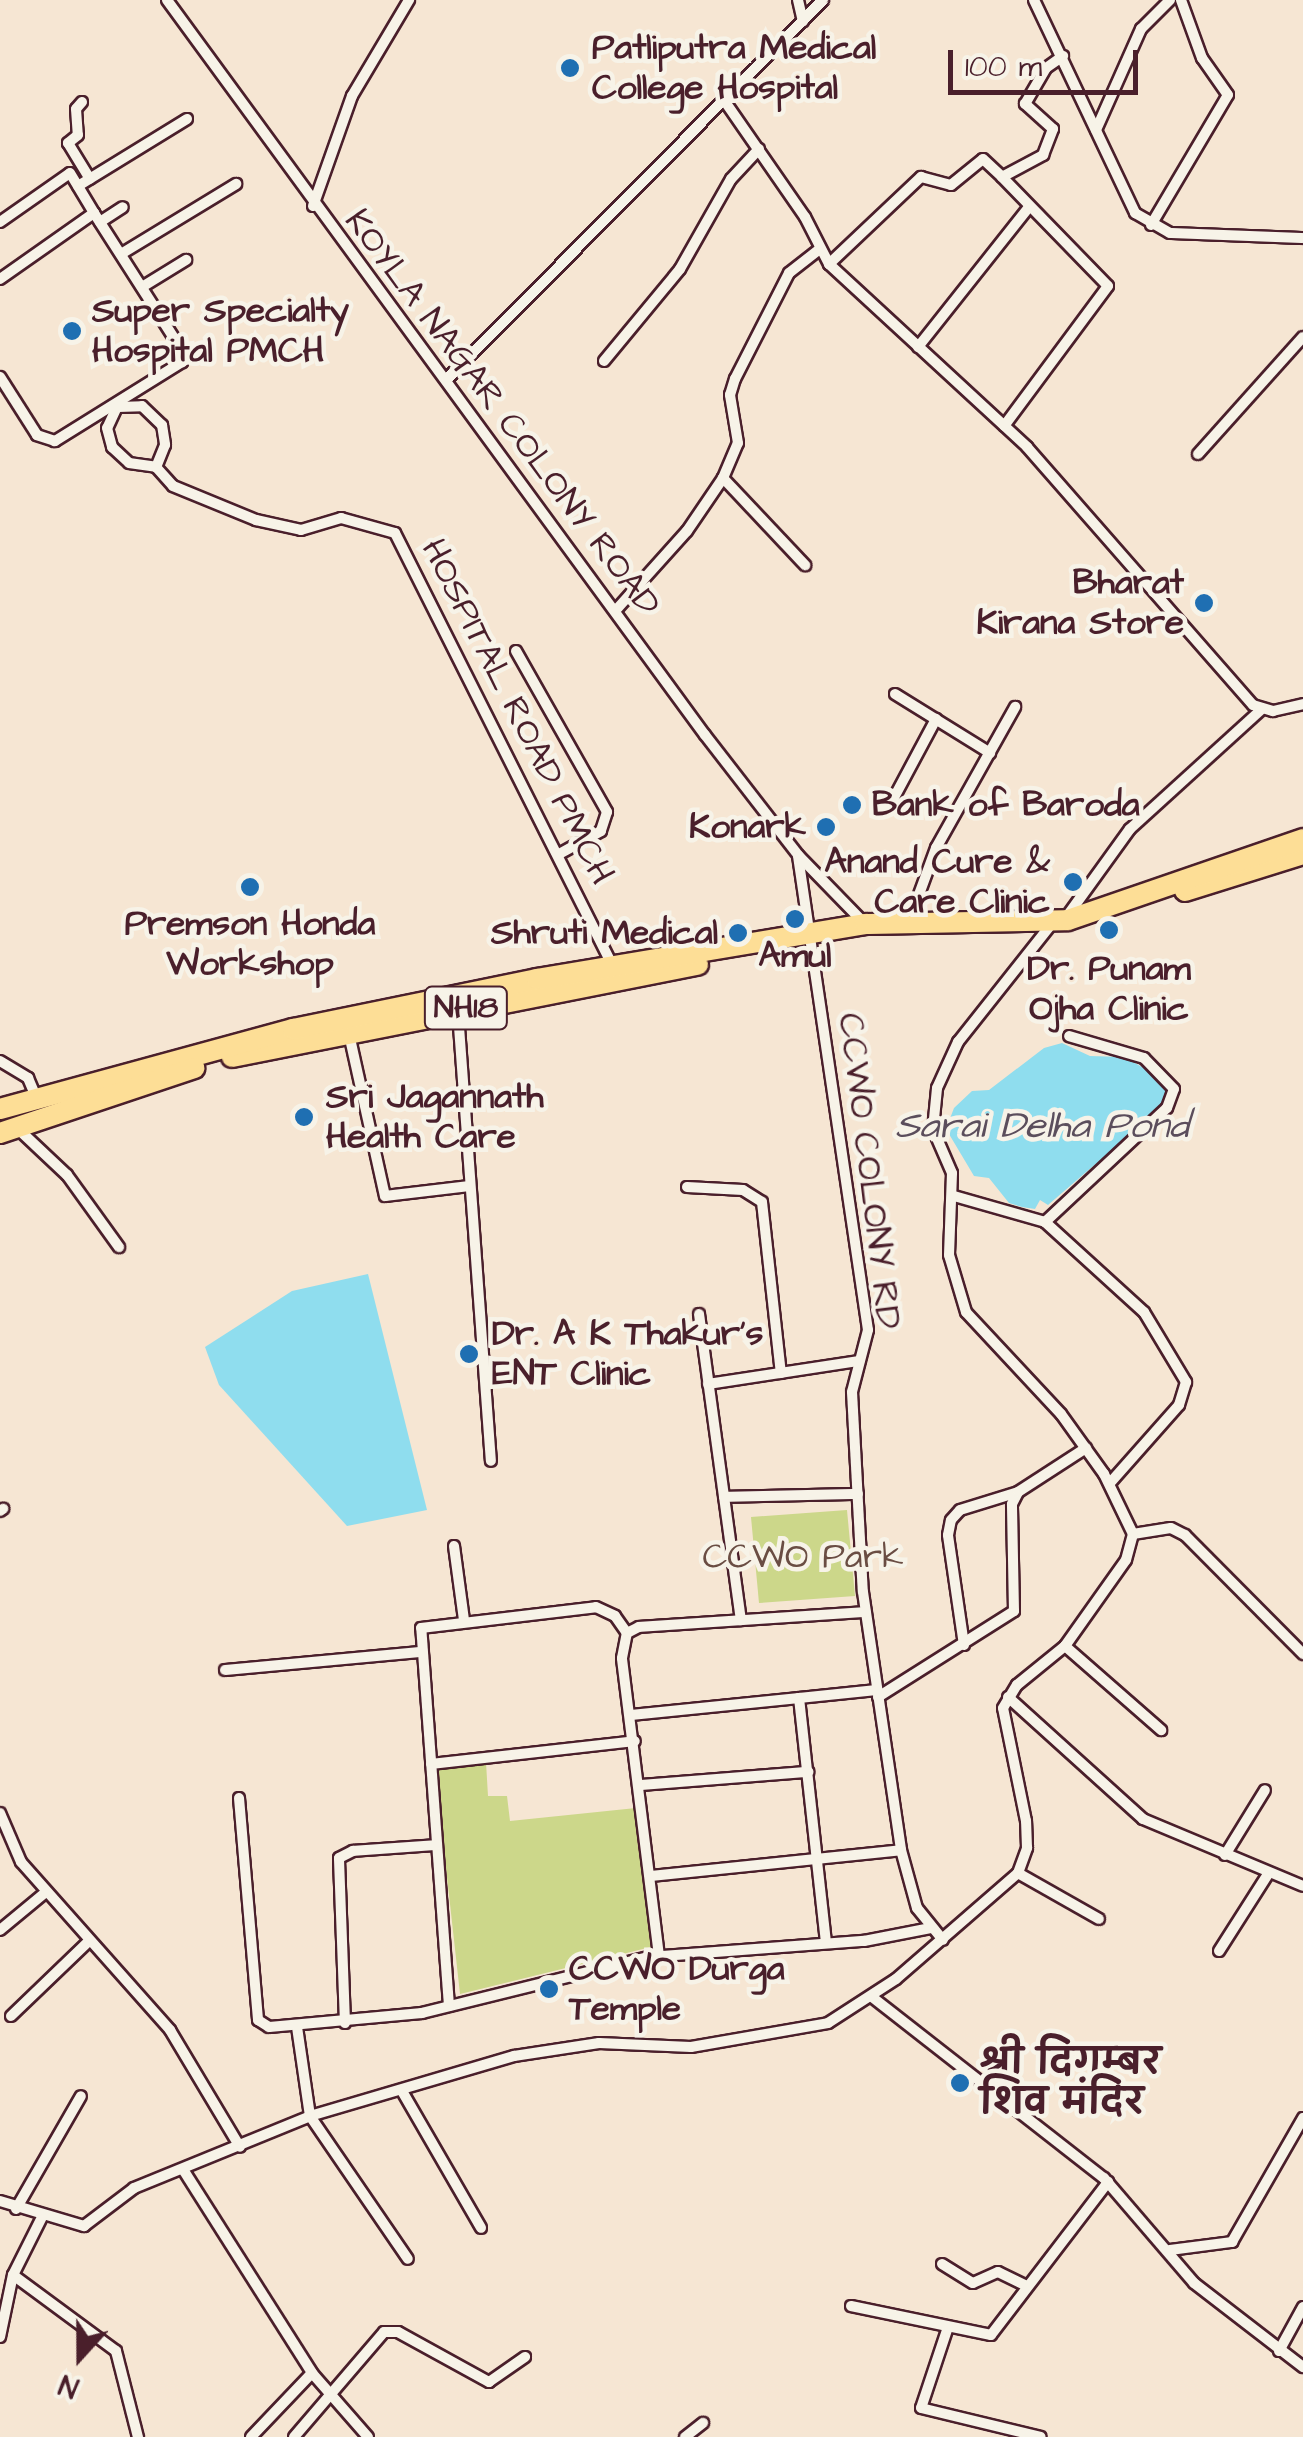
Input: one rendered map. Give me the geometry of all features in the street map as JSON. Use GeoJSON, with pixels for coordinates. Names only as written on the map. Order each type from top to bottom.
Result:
{"type":"FeatureCollection","features":[{"type":"Feature","properties":{"kind":"highway","name":"NH18"},"geometry":{"type":"LineString","coordinates":[[7,1130],[38,1106],[422,1008],[613,966],[810,938],[942,924],[1059,921],[1109,909],[1303,839]]}},
{"type":"Feature","properties":{"kind":"highway","name":"NH18"},"geometry":{"type":"LineString","coordinates":[[1109,909],[1134,908],[1303,854]]}},
{"type":"Feature","properties":{"kind":"highway","name":"NH18"},"geometry":{"type":"LineString","coordinates":[[0,1109],[38,1106],[231,1057],[349,1033],[422,1008],[458,1009],[865,924],[910,919],[942,924]]}},
{"type":"Feature","properties":{"kind":"street","name":"KOYLA NAGAR COLONY ROAD"},"geometry":{"type":"LineString","coordinates":[[167,0],[313,206],[447,380],[798,856],[865,924]]}},
{"type":"Feature","properties":{"kind":"street"},"geometry":{"type":"LineString","coordinates":[[313,206],[352,96],[409,0]]}},
{"type":"Feature","properties":{"kind":"street"},"geometry":{"type":"LineString","coordinates":[[798,0],[803,21]]}},
{"type":"Feature","properties":{"kind":"street"},"geometry":{"type":"LineString","coordinates":[[447,380],[726,103],[823,0]]}},
{"type":"Feature","properties":{"kind":"street"},"geometry":{"type":"LineString","coordinates":[[1096,130],[1135,40],[1170,0]]}},
{"type":"Feature","properties":{"kind":"street"},"geometry":{"type":"LineString","coordinates":[[1151,224],[1228,95],[1202,58],[1181,0]]}},
{"type":"Feature","properties":{"kind":"street"},"geometry":{"type":"LineString","coordinates":[[1039,2],[1124,198],[1151,224],[1195,236],[1303,238]]}},
{"type":"Feature","properties":{"kind":"street"},"geometry":{"type":"LineString","coordinates":[[1002,177],[1043,155],[1053,130],[1025,104],[1046,68],[1062,56]]}},
{"type":"Feature","properties":{"kind":"street"},"geometry":{"type":"LineString","coordinates":[[82,102],[76,109],[78,135],[68,142],[90,179]]}},
{"type":"Feature","properties":{"kind":"street"},"geometry":{"type":"LineString","coordinates":[[726,103],[759,149],[829,264],[1004,426],[1262,709]]}},
{"type":"Feature","properties":{"kind":"street"},"geometry":{"type":"LineString","coordinates":[[78,186],[186,120]]}},
{"type":"Feature","properties":{"kind":"street"},"geometry":{"type":"LineString","coordinates":[[604,361],[692,252],[731,179],[759,149]]}},
{"type":"Feature","properties":{"kind":"street"},"geometry":{"type":"LineString","coordinates":[[829,264],[921,177],[951,185],[983,159],[1108,286],[1004,426]]}},
{"type":"Feature","properties":{"kind":"street"},"geometry":{"type":"LineString","coordinates":[[0,222],[70,173],[177,343],[182,362],[118,406],[46,440],[0,378]]}},
{"type":"Feature","properties":{"kind":"street"},"geometry":{"type":"LineString","coordinates":[[120,254],[236,184]]}},
{"type":"Feature","properties":{"kind":"street"},"geometry":{"type":"LineString","coordinates":[[0,279],[97,217],[123,207]]}},
{"type":"Feature","properties":{"kind":"street"},"geometry":{"type":"LineString","coordinates":[[918,348],[1028,208]]}},
{"type":"Feature","properties":{"kind":"street"},"geometry":{"type":"LineString","coordinates":[[616,610],[687,531],[723,478],[738,443],[730,395],[735,379],[788,273],[820,249]]}},
{"type":"Feature","properties":{"kind":"street"},"geometry":{"type":"LineString","coordinates":[[142,287],[186,260]]}},
{"type":"Feature","properties":{"kind":"street"},"geometry":{"type":"LineString","coordinates":[[1198,454],[1303,337]]}},
{"type":"Feature","properties":{"kind":"street"},"geometry":{"type":"LineString","coordinates":[[118,406],[142,406],[162,425],[166,446],[156,467],[129,463],[112,447],[107,428],[118,406]]}},
{"type":"Feature","properties":{"kind":"street","name":"HOSPITAL ROAD PMCH"},"geometry":{"type":"LineString","coordinates":[[156,467],[173,486],[256,520],[300,530],[341,518],[395,533],[613,966]]}},
{"type":"Feature","properties":{"kind":"street"},"geometry":{"type":"LineString","coordinates":[[723,478],[805,565]]}},
{"type":"Feature","properties":{"kind":"street"},"geometry":{"type":"LineString","coordinates":[[516,651],[607,812],[601,831],[559,854]]}},
{"type":"Feature","properties":{"kind":"street"},"geometry":{"type":"LineString","coordinates":[[895,694],[990,752]]}},
{"type":"Feature","properties":{"kind":"street"},"geometry":{"type":"LineString","coordinates":[[0,2201],[42,2217],[84,2226],[134,2188],[184,2171],[310,2116],[564,2046],[691,2047],[816,2026],[872,1997],[1018,1874],[1026,1820],[1002,1722],[1008,1697],[1066,1646],[1126,1560],[1133,1534],[1110,1483],[1086,1448],[966,1312],[948,1254],[954,1196],[933,1130],[937,1088],[958,1042],[1130,829],[1262,709],[1303,704]]}},
{"type":"Feature","properties":{"kind":"street"},"geometry":{"type":"LineString","coordinates":[[910,919],[936,848],[1015,708]]}},
{"type":"Feature","properties":{"kind":"street"},"geometry":{"type":"LineString","coordinates":[[889,807],[936,719]]}},
{"type":"Feature","properties":{"kind":"street","name":"KOYLA NAGAR COLONY ROAD"},"geometry":{"type":"LineString","coordinates":[[798,856],[810,938]]}},
{"type":"Feature","properties":{"kind":"street","name":"CCWO COLONY RD"},"geometry":{"type":"LineString","coordinates":[[810,938],[868,1330],[852,1392],[866,1612],[902,1850],[917,1908],[943,1940]]}},
{"type":"Feature","properties":{"kind":"street"},"geometry":{"type":"LineString","coordinates":[[458,1009],[491,1460]]}},
{"type":"Feature","properties":{"kind":"street"},"geometry":{"type":"LineString","coordinates":[[349,1033],[385,1196],[469,1186]]}},
{"type":"Feature","properties":{"kind":"street"},"geometry":{"type":"LineString","coordinates":[[1045,1222],[1168,1108],[1174,1089],[1144,1058],[1068,1036]]}},
{"type":"Feature","properties":{"kind":"street"},"geometry":{"type":"LineString","coordinates":[[0,1061],[28,1078],[38,1106]]}},
{"type":"Feature","properties":{"kind":"street"},"geometry":{"type":"LineString","coordinates":[[7,1130],[66,1175],[119,1247]]}},
{"type":"Feature","properties":{"kind":"street"},"geometry":{"type":"LineString","coordinates":[[687,1187],[743,1190],[762,1202],[781,1373]]}},
{"type":"Feature","properties":{"kind":"street"},"geometry":{"type":"LineString","coordinates":[[954,1196],[1045,1222],[1144,1312],[1186,1382],[1178,1405],[1110,1483]]}},
{"type":"Feature","properties":{"kind":"street"},"geometry":{"type":"LineString","coordinates":[[699,1314],[741,1620]]}},
{"type":"Feature","properties":{"kind":"street"},"geometry":{"type":"LineString","coordinates":[[708,1384],[859,1361]]}},
{"type":"Feature","properties":{"kind":"street"},"geometry":{"type":"LineString","coordinates":[[964,1645],[951,1520],[960,1510],[1018,1492],[1086,1448]]}},
{"type":"Feature","properties":{"kind":"street"},"geometry":{"type":"LineString","coordinates":[[631,1715],[878,1693],[964,1645],[1014,1611],[1011,1516],[1018,1492]]}},
{"type":"Feature","properties":{"kind":"street"},"geometry":{"type":"LineString","coordinates":[[724,1497],[858,1494]]}},
{"type":"Feature","properties":{"kind":"street"},"geometry":{"type":"LineString","coordinates":[[1133,1534],[1172,1528],[1185,1535],[1303,1654]]}},
{"type":"Feature","properties":{"kind":"street"},"geometry":{"type":"LineString","coordinates":[[454,1546],[464,1620]]}},
{"type":"Feature","properties":{"kind":"street"},"geometry":{"type":"LineString","coordinates":[[449,2006],[420,1652],[426,1624],[596,1607],[615,1616],[627,1633],[622,1658],[641,1785],[659,1956]]}},
{"type":"Feature","properties":{"kind":"street"},"geometry":{"type":"LineString","coordinates":[[627,1633],[639,1626],[866,1612]]}},
{"type":"Feature","properties":{"kind":"street"},"geometry":{"type":"LineString","coordinates":[[1066,1646],[1161,1730]]}},
{"type":"Feature","properties":{"kind":"street"},"geometry":{"type":"LineString","coordinates":[[224,1670],[420,1652]]}},
{"type":"Feature","properties":{"kind":"street"},"geometry":{"type":"LineString","coordinates":[[1008,1697],[1133,1812],[1303,1886]]}},
{"type":"Feature","properties":{"kind":"street"},"geometry":{"type":"LineString","coordinates":[[798,1698],[820,1859],[826,1943]]}},
{"type":"Feature","properties":{"kind":"street"},"geometry":{"type":"LineString","coordinates":[[430,1764],[634,1741]]}},
{"type":"Feature","properties":{"kind":"street"},"geometry":{"type":"LineString","coordinates":[[641,1785],[808,1772]]}},
{"type":"Feature","properties":{"kind":"street"},"geometry":{"type":"LineString","coordinates":[[1225,1855],[1265,1790]]}},
{"type":"Feature","properties":{"kind":"street"},"geometry":{"type":"LineString","coordinates":[[239,1798],[258,2020],[268,2027],[345,2023],[449,2006],[659,1956],[826,1943],[931,1928]]}},
{"type":"Feature","properties":{"kind":"street"},"geometry":{"type":"LineString","coordinates":[[0,1813],[16,1855],[88,1942],[170,2030],[240,2147]]}},
{"type":"Feature","properties":{"kind":"street"},"geometry":{"type":"LineString","coordinates":[[345,2023],[339,1858],[353,1851],[438,1845]]}},
{"type":"Feature","properties":{"kind":"street"},"geometry":{"type":"LineString","coordinates":[[651,1876],[902,1850]]}},
{"type":"Feature","properties":{"kind":"street"},"geometry":{"type":"LineString","coordinates":[[1018,1874],[1099,1919]]}},
{"type":"Feature","properties":{"kind":"street"},"geometry":{"type":"LineString","coordinates":[[1219,1951],[1268,1874]]}},
{"type":"Feature","properties":{"kind":"street"},"geometry":{"type":"LineString","coordinates":[[0,1930],[46,1892]]}},
{"type":"Feature","properties":{"kind":"street"},"geometry":{"type":"LineString","coordinates":[[11,2016],[88,1942]]}},
{"type":"Feature","properties":{"kind":"street"},"geometry":{"type":"LineString","coordinates":[[872,1997],[1108,2182],[1170,2250],[1194,2284],[1303,2367]]}},
{"type":"Feature","properties":{"kind":"street"},"geometry":{"type":"LineString","coordinates":[[297,2027],[310,2116],[408,2258]]}},
{"type":"Feature","properties":{"kind":"street"},"geometry":{"type":"LineString","coordinates":[[402,2092],[482,2228]]}},
{"type":"Feature","properties":{"kind":"street"},"geometry":{"type":"LineString","coordinates":[[16,2209],[81,2096]]}},
{"type":"Feature","properties":{"kind":"street"},"geometry":{"type":"LineString","coordinates":[[1170,2250],[1232,2242],[1303,2118]]}},
{"type":"Feature","properties":{"kind":"street"},"geometry":{"type":"LineString","coordinates":[[184,2171],[312,2373],[368,2437]]}},
{"type":"Feature","properties":{"kind":"street"},"geometry":{"type":"LineString","coordinates":[[852,2306],[990,2334],[1108,2182]]}},
{"type":"Feature","properties":{"kind":"street"},"geometry":{"type":"LineString","coordinates":[[0,2337],[13,2275],[42,2217]]}},
{"type":"Feature","properties":{"kind":"street"},"geometry":{"type":"LineString","coordinates":[[942,2264],[973,2283],[998,2272],[1027,2286]]}},
{"type":"Feature","properties":{"kind":"street"},"geometry":{"type":"LineString","coordinates":[[13,2275],[116,2351],[138,2437]]}},
{"type":"Feature","properties":{"kind":"street"},"geometry":{"type":"LineString","coordinates":[[1279,2351],[1303,2306]]}},
{"type":"Feature","properties":{"kind":"street"},"geometry":{"type":"LineString","coordinates":[[948,2327],[920,2408],[1041,2437]]}},
{"type":"Feature","properties":{"kind":"street"},"geometry":{"type":"LineString","coordinates":[[294,2437],[328,2393],[390,2330],[489,2382],[525,2357]]}},
{"type":"Feature","properties":{"kind":"street"},"geometry":{"type":"LineString","coordinates":[[251,2437],[312,2373]]}},
{"type":"Feature","properties":{"kind":"street"},"geometry":{"type":"LineString","coordinates":[[685,2437],[702,2423]]}},
{"type":"Feature","properties":{"kind":"green space","name":"CCWO Park"},"geometry":{"type":"Polygon","coordinates":[[[847,1510],[855,1596],[759,1603],[751,1517],[847,1510]]]}},
{"type":"Feature","properties":{"kind":"green space"},"geometry":{"type":"Polygon","coordinates":[[[486,1762],[488,1796],[507,1796],[510,1821],[636,1808],[651,1947],[460,1994],[435,1769],[486,1762]]]}},
{"type":"Feature","properties":{"kind":"water","name":"Sarai Delha Pond"},"geometry":{"type":"Polygon","coordinates":[[[1062,1043],[1090,1056],[1124,1057],[1153,1073],[1169,1093],[1164,1105],[1048,1205],[1040,1200],[1035,1209],[1022,1207],[1009,1203],[989,1178],[974,1176],[946,1129],[954,1108],[972,1091],[989,1090],[1044,1048],[1062,1043]]]}},
{"type":"Feature","properties":{"kind":"water"},"geometry":{"type":"Polygon","coordinates":[[[368,1274],[427,1510],[347,1526],[219,1385],[205,1347],[292,1291],[368,1274]]]}},
{"type":"Feature","properties":{"kind":"place","name":"Patliputra Medical College Hospital"},"geometry":{"type":"Point","coordinates":[570,68]}},
{"type":"Feature","properties":{"kind":"place","name":"Super Specialty Hospital PMCH"},"geometry":{"type":"Point","coordinates":[72,331]}},
{"type":"Feature","properties":{"kind":"place","name":"Bharat Kirana Store"},"geometry":{"type":"Point","coordinates":[1204,603]}},
{"type":"Feature","properties":{"kind":"place","name":"Bank of Baroda"},"geometry":{"type":"Point","coordinates":[852,805]}},
{"type":"Feature","properties":{"kind":"place","name":"Konark"},"geometry":{"type":"Point","coordinates":[826,827]}},
{"type":"Feature","properties":{"kind":"place","name":"Anand Cure & Care Clinic"},"geometry":{"type":"Point","coordinates":[1073,882]}},
{"type":"Feature","properties":{"kind":"place","name":"Premson Honda Workshop"},"geometry":{"type":"Point","coordinates":[250,887]}},
{"type":"Feature","properties":{"kind":"place","name":"Amul"},"geometry":{"type":"Point","coordinates":[795,919]}},
{"type":"Feature","properties":{"kind":"place","name":"Dr. Punam Ojha Clinic"},"geometry":{"type":"Point","coordinates":[1109,930]}},
{"type":"Feature","properties":{"kind":"place","name":"Shruti Medical"},"geometry":{"type":"Point","coordinates":[738,933]}},
{"type":"Feature","properties":{"kind":"place","name":"Sri Jagannath Health Care"},"geometry":{"type":"Point","coordinates":[304,1117]}},
{"type":"Feature","properties":{"kind":"place","name":"Dr. A K Thakur's ENT Clinic"},"geometry":{"type":"Point","coordinates":[469,1354]}},
{"type":"Feature","properties":{"kind":"place","name":"CCWO Durga Temple"},"geometry":{"type":"Point","coordinates":[549,1989]}},
{"type":"Feature","properties":{"kind":"place","name":"श्री दिगम्बर शिव मंदिर"},"geometry":{"type":"Point","coordinates":[960,2083]}}]}
